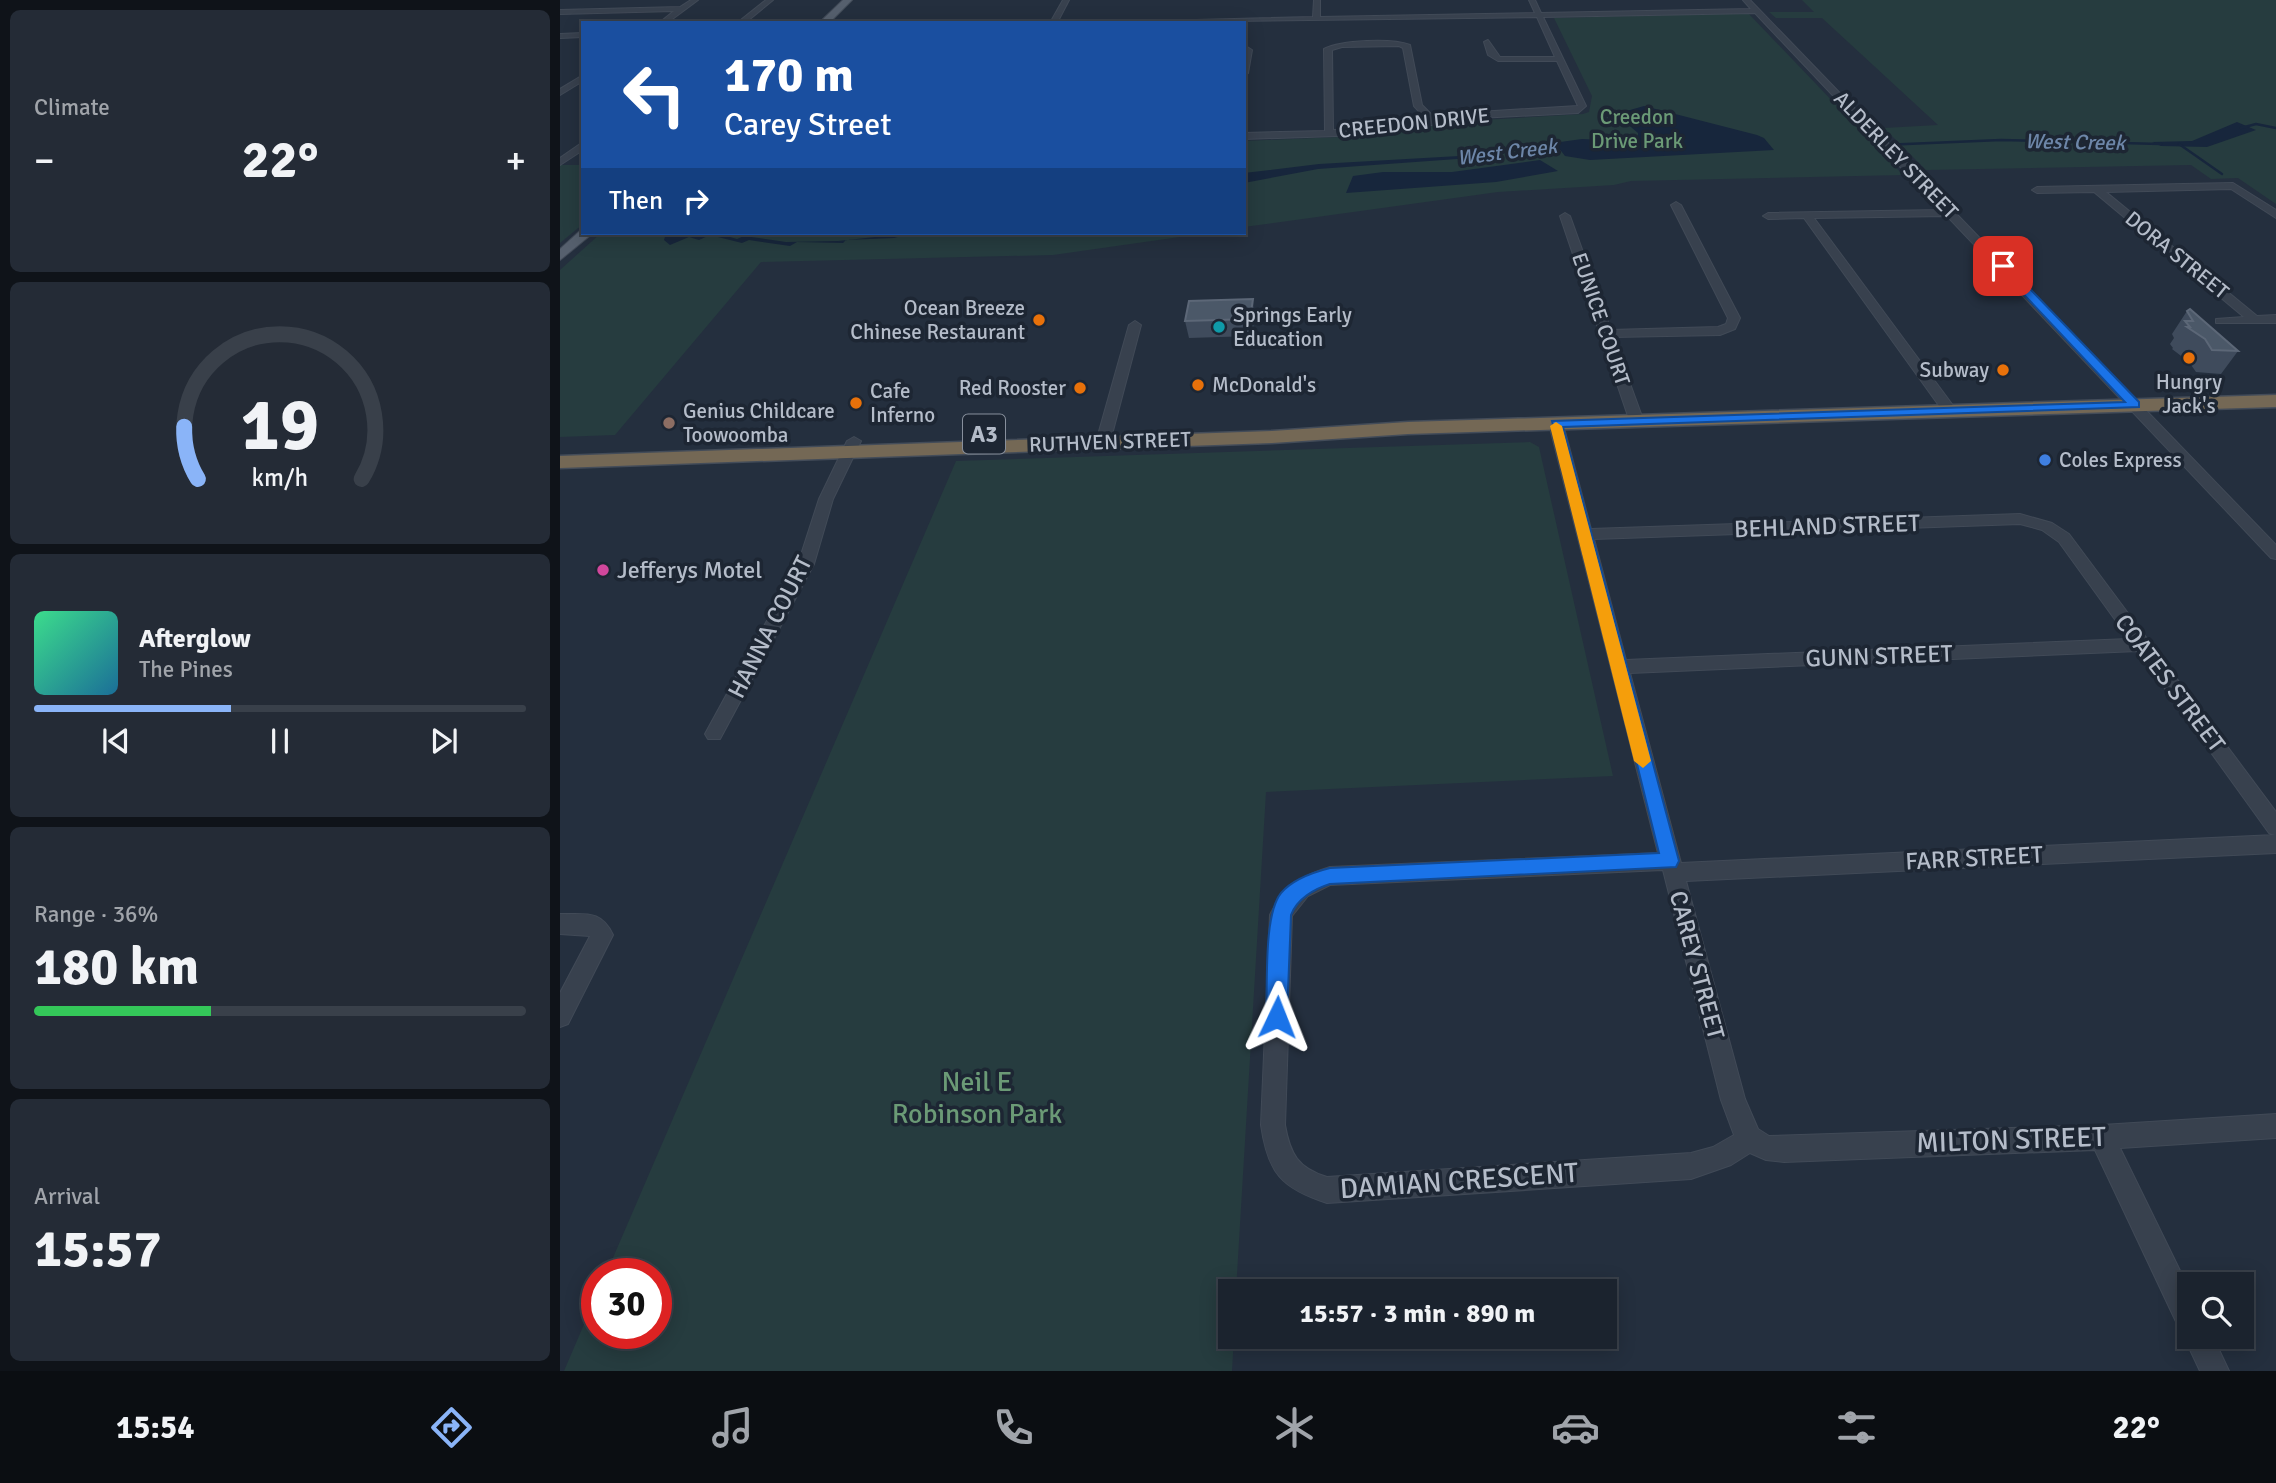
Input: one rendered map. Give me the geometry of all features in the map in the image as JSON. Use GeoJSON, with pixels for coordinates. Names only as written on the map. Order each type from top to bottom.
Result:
{"type":"FeatureCollection","features":[{"type":"Feature","properties":{"kind":"highway","name":"RUTHVEN STREET"},"geometry":{"type":"LineString","coordinates":[[560,462],[851,445],[1105,435],[1272,437],[1408,428],[2276,401]]}},
{"type":"Feature","properties":{"kind":"highway","name":"RUTHVEN STREET"},"geometry":{"type":"LineString","coordinates":[[560,449],[851,445]]}},
{"type":"Feature","properties":{"kind":"main road"},"geometry":{"type":"LineString","coordinates":[[825,21],[848,0]]}},
{"type":"Feature","properties":{"kind":"main road"},"geometry":{"type":"LineString","coordinates":[[560,256],[584,235]]}},
{"type":"Feature","properties":{"kind":"street"},"geometry":{"type":"LineString","coordinates":[[665,21],[695,0]]}},
{"type":"Feature","properties":{"kind":"street"},"geometry":{"type":"LineString","coordinates":[[743,21],[770,0]]}},
{"type":"Feature","properties":{"kind":"street"},"geometry":{"type":"LineString","coordinates":[[1054,21],[1066,0]]}},
{"type":"Feature","properties":{"kind":"street"},"geometry":{"type":"LineString","coordinates":[[1316,19],[1317,0]]}},
{"type":"Feature","properties":{"kind":"street"},"geometry":{"type":"LineString","coordinates":[[1488,42],[1492,55],[1498,59],[1560,59],[1532,0]]}},
{"type":"Feature","properties":{"kind":"street"},"geometry":{"type":"LineString","coordinates":[[1675,0],[1685,12]]}},
{"type":"Feature","properties":{"kind":"street","name":"ALDERLEY STREET"},"geometry":{"type":"LineString","coordinates":[[1746,0],[2276,554]]}},
{"type":"Feature","properties":{"kind":"street"},"geometry":{"type":"LineString","coordinates":[[560,12],[682,9]]}},
{"type":"Feature","properties":{"kind":"street"},"geometry":{"type":"LineString","coordinates":[[1226,21],[1612,10],[1757,11]]}},
{"type":"Feature","properties":{"kind":"street"},"geometry":{"type":"LineString","coordinates":[[560,36],[581,35]]}},
{"type":"Feature","properties":{"kind":"street"},"geometry":{"type":"LineString","coordinates":[[1329,133],[1328,49],[1341,45],[1400,44],[1407,47],[1418,106],[1433,121]]}},
{"type":"Feature","properties":{"kind":"street","name":"CREEDON DRIVE"},"geometry":{"type":"LineString","coordinates":[[1246,136],[1366,132],[1478,115],[1569,112],[1583,106],[1560,59]]}},
{"type":"Feature","properties":{"kind":"street"},"geometry":{"type":"LineString","coordinates":[[560,93],[581,78]]}},
{"type":"Feature","properties":{"kind":"street"},"geometry":{"type":"LineString","coordinates":[[560,85],[572,84]]}},
{"type":"Feature","properties":{"kind":"street"},"geometry":{"type":"LineString","coordinates":[[560,162],[581,146]]}},
{"type":"Feature","properties":{"kind":"street"},"geometry":{"type":"LineString","coordinates":[[560,162],[581,162]]}},
{"type":"Feature","properties":{"kind":"street"},"geometry":{"type":"LineString","coordinates":[[2037,190],[2233,186],[2276,215]]}},
{"type":"Feature","properties":{"kind":"street","name":"DORA STREET"},"geometry":{"type":"LineString","coordinates":[[2098,190],[2255,320]]}},
{"type":"Feature","properties":{"kind":"street"},"geometry":{"type":"LineString","coordinates":[[1607,334],[1720,331],[1731,326],[1734,318],[1676,205]]}},
{"type":"Feature","properties":{"kind":"street"},"geometry":{"type":"LineString","coordinates":[[1768,216],[1952,213]]}},
{"type":"Feature","properties":{"kind":"street","name":"EUNICE COURT"},"geometry":{"type":"LineString","coordinates":[[1565,216],[1637,422]]}},
{"type":"Feature","properties":{"kind":"street"},"geometry":{"type":"LineString","coordinates":[[1807,216],[1950,411]]}},
{"type":"Feature","properties":{"kind":"street"},"geometry":{"type":"LineString","coordinates":[[2220,321],[2276,319]]}},
{"type":"Feature","properties":{"kind":"street"},"geometry":{"type":"LineString","coordinates":[[1105,435],[1135,326]]}},
{"type":"Feature","properties":{"kind":"street","name":"CAREY STREET"},"geometry":{"type":"LineString","coordinates":[[1556,424],[1736,1109],[1749,1138]]}},
{"type":"Feature","properties":{"kind":"street","name":"HANNA COURT"},"geometry":{"type":"LineString","coordinates":[[714,734],[806,564],[826,499],[851,445]]}},
{"type":"Feature","properties":{"kind":"street","name":"BEHLAND STREET"},"geometry":{"type":"LineString","coordinates":[[1585,534],[2020,519],[2047,526],[2064,538]]}},
{"type":"Feature","properties":{"kind":"street","name":"COATES STREET"},"geometry":{"type":"LineString","coordinates":[[2064,538],[2276,827]]}},
{"type":"Feature","properties":{"kind":"street","name":"GUNN STREET"},"geometry":{"type":"LineString","coordinates":[[1619,667],[2140,645]]}},
{"type":"Feature","properties":{"kind":"street","name":"FARR STREET"},"geometry":{"type":"LineString","coordinates":[[1671,867],[2276,844]]}},
{"type":"Feature","properties":{"kind":"street","name":"DAMIAN CRESCENT"},"geometry":{"type":"LineString","coordinates":[[1671,867],[1330,876],[1298,890],[1288,899],[1281,915],[1273,1125],[1276,1151],[1286,1170],[1301,1183],[1326,1190],[1691,1166],[1713,1161],[1736,1150],[1749,1138]]}},
{"type":"Feature","properties":{"kind":"street"},"geometry":{"type":"LineString","coordinates":[[560,924],[595,925],[602,935],[560,1016]]}},
{"type":"Feature","properties":{"kind":"street","name":"MILTON STREET"},"geometry":{"type":"LineString","coordinates":[[1749,1138],[1766,1148],[1784,1150],[2102,1137],[2276,1126]]}},
{"type":"Feature","properties":{"kind":"street"},"geometry":{"type":"LineString","coordinates":[[2102,1137],[2177,1293]]}},
{"type":"Feature","properties":{"kind":"street"},"geometry":{"type":"LineString","coordinates":[[2204,1349],[2215,1371]]}},
{"type":"Feature","properties":{"kind":"green space"},"geometry":{"type":"Polygon","coordinates":[[[1802,0],[2276,0],[2276,204],[2238,178],[2211,179],[2191,165],[1926,170],[1884,128],[1938,125],[1822,18],[1776,18],[1769,12],[1814,12],[1802,0]]]}},
{"type":"Feature","properties":{"kind":"green space","name":"Creedon Drive Park"},"geometry":{"type":"Polygon","coordinates":[[[1748,13],[1903,175],[1631,181],[1614,185],[1498,192],[1246,227],[1246,141],[1361,136],[1466,121],[1589,112],[1592,96],[1554,18],[1748,13]]]}},
{"type":"Feature","properties":{"kind":"green space"},"geometry":{"type":"Polygon","coordinates":[[[560,165],[581,165],[581,226],[560,243],[560,165]]]}},
{"type":"Feature","properties":{"kind":"green space"},"geometry":{"type":"Polygon","coordinates":[[[599,235],[1194,235],[1053,255],[761,262],[615,435],[560,437],[560,270],[599,235]]]}},
{"type":"Feature","properties":{"kind":"green space","name":"Neil E Robinson Park"},"geometry":{"type":"Polygon","coordinates":[[[1530,442],[1539,447],[1613,776],[1266,792],[1237,1279],[1218,1279],[1218,1349],[1233,1349],[1232,1371],[564,1371],[581,1331],[581,1349],[672,1349],[672,1258],[613,1258],[956,461],[1530,442]]]}},
{"type":"Feature","properties":{"kind":"water"},"geometry":{"type":"Polygon","coordinates":[[[1644,106],[1757,135],[1764,138],[1774,150],[1590,160],[1565,156],[1558,147],[1545,145],[1485,157],[1318,169],[1246,183],[1246,173],[1319,164],[1459,156],[1582,139],[1628,141],[1638,137],[1638,133],[1625,122],[1623,112],[1644,106]]]}},
{"type":"Feature","properties":{"kind":"water"},"geometry":{"type":"Polygon","coordinates":[[[2237,122],[2256,130],[2207,147],[2161,146],[2152,142],[2192,141],[2237,122]]]}},
{"type":"Feature","properties":{"kind":"water"},"geometry":{"type":"Polygon","coordinates":[[[1540,160],[1558,171],[1496,182],[1346,193],[1353,176],[1383,172],[1452,172],[1540,160]]]}},
{"type":"Feature","properties":{"kind":"water"},"geometry":{"type":"Polygon","coordinates":[[[665,235],[710,235],[699,240],[689,237],[670,245],[664,240],[665,235]]]}},
{"type":"Feature","properties":{"kind":"water"},"geometry":{"type":"Polygon","coordinates":[[[710,235],[737,239],[744,236],[786,242],[846,240],[843,243],[797,242],[790,246],[749,240],[742,243],[710,235]]]}},
{"type":"Feature","properties":{"kind":"water"},"geometry":{"type":"Polygon","coordinates":[[[905,235],[894,238],[848,240],[905,235]]]}},
{"type":"Feature","properties":{"kind":"building"},"geometry":{"type":"Polygon","coordinates":[[[1253,299],[1250,319],[1185,321],[1189,301],[1253,299]]]}},
{"type":"Feature","properties":{"kind":"building"},"geometry":{"type":"Polygon","coordinates":[[[2190,309],[2238,351],[2212,350],[2205,339],[2187,327],[2190,327],[2185,321],[2193,321],[2187,311],[2190,309]]]}},
{"type":"Feature","properties":{"kind":"waterway","name":"West Creek"},"geometry":{"type":"LineString","coordinates":[[2241,128],[2256,124],[2276,128]]}},
{"type":"Feature","properties":{"kind":"waterway","name":"West Creek"},"geometry":{"type":"LineString","coordinates":[[1883,145],[2001,140],[2161,144]]}},
{"type":"Feature","properties":{"kind":"waterway"},"geometry":{"type":"LineString","coordinates":[[2179,144],[2222,174]]}},
{"type":"Feature","properties":{"kind":"slow traffic"},"geometry":{"type":"LineString","coordinates":[[1556,426],[1643,761]]}},
{"type":"Feature","properties":{"kind":"place","name":"Ocean Breeze Chinese Restaurant"},"geometry":{"type":"Point","coordinates":[1039,320]}},
{"type":"Feature","properties":{"kind":"place","name":"Springs Early Education"},"geometry":{"type":"Point","coordinates":[1219,327]}},
{"type":"Feature","properties":{"kind":"place","name":"Hungry Jack's"},"geometry":{"type":"Point","coordinates":[2189,358]}},
{"type":"Feature","properties":{"kind":"place","name":"Subway"},"geometry":{"type":"Point","coordinates":[2003,370]}},
{"type":"Feature","properties":{"kind":"place","name":"McDonald's"},"geometry":{"type":"Point","coordinates":[1198,385]}},
{"type":"Feature","properties":{"kind":"place","name":"Red Rooster"},"geometry":{"type":"Point","coordinates":[1080,388]}},
{"type":"Feature","properties":{"kind":"place","name":"Cafe Inferno"},"geometry":{"type":"Point","coordinates":[856,403]}},
{"type":"Feature","properties":{"kind":"place","name":"Genius Childcare Toowoomba"},"geometry":{"type":"Point","coordinates":[669,423]}},
{"type":"Feature","properties":{"kind":"place","name":"Coles Express"},"geometry":{"type":"Point","coordinates":[2045,460]}},
{"type":"Feature","properties":{"kind":"place","name":"Jefferys Motel"},"geometry":{"type":"Point","coordinates":[603,570]}},
{"type":"Feature","properties":{"kind":"route"},"geometry":{"type":"LineString","coordinates":[[1277,1017],[1281,915],[1288,899],[1314,881],[1330,876],[1670,861],[1556,424],[2134,405],[2003,266]]}}]}
